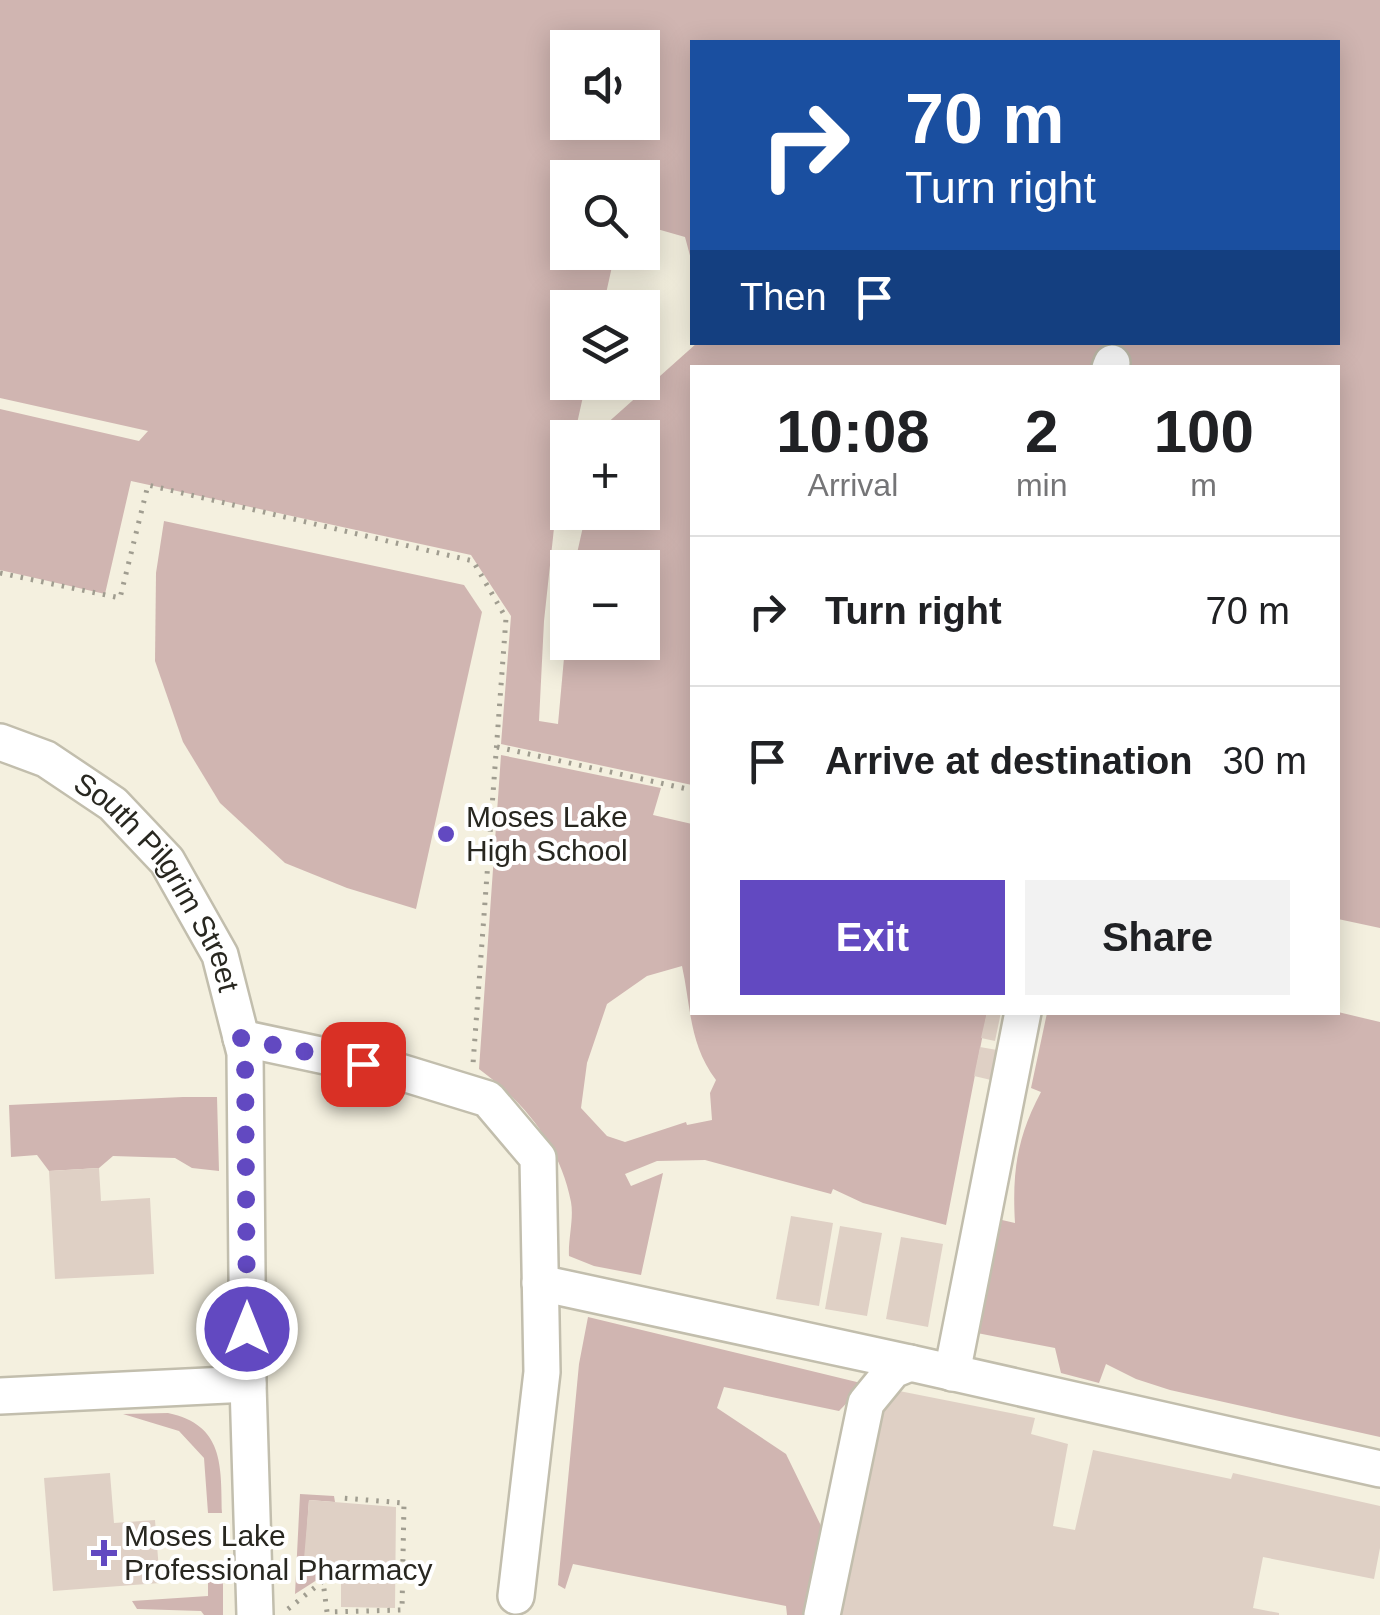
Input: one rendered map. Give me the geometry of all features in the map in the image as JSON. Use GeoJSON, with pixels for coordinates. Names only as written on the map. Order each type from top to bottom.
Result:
{"type":"FeatureCollection","features":[{"type":"Feature","properties":{"kind":"street","name":"South Pilgrim Street"},"geometry":{"type":"LineString","coordinates":[[0,742],[46,759],[113,804],[167,861],[220,955],[245,1066],[248,1384],[272,1612]]}},
{"type":"Feature","properties":{"kind":"street"},"geometry":{"type":"LineString","coordinates":[[952,1373],[1023,1015]]}},
{"type":"Feature","properties":{"kind":"street"},"geometry":{"type":"LineString","coordinates":[[241,1038],[400,1072],[488,1099],[538,1158],[542,1372],[516,1596]]}},
{"type":"Feature","properties":{"kind":"street"},"geometry":{"type":"LineString","coordinates":[[540,1283],[1380,1469]]}},
{"type":"Feature","properties":{"kind":"street"},"geometry":{"type":"LineString","coordinates":[[822,1615],[866,1403],[893,1370],[910,1363]]}},
{"type":"Feature","properties":{"kind":"street"},"geometry":{"type":"LineString","coordinates":[[0,1396],[248,1384]]}},
{"type":"Feature","properties":{"kind":"path"},"geometry":{"type":"LineString","coordinates":[[0,572],[120,598],[148,486],[473,561],[506,618],[473,1067]]}},
{"type":"Feature","properties":{"kind":"path"},"geometry":{"type":"LineString","coordinates":[[496,747],[690,790]]}},
{"type":"Feature","properties":{"kind":"path"},"geometry":{"type":"LineString","coordinates":[[272,1612],[323,1580],[326,1612],[402,1610],[404,1503],[342,1498]]}},
{"type":"Feature","properties":{"kind":"shaded area"},"geometry":{"type":"Polygon","coordinates":[[[0,0],[1380,0],[1380,928],[1340,919],[1340,365],[1130,365],[1129,356],[1109,345],[1099,365],[690,365],[690,785],[501,744],[511,616],[471,555],[131,481],[105,594],[0,570],[0,409],[139,441],[148,431],[0,398],[0,0]]]}},
{"type":"Feature","properties":{"kind":"shaded area"},"geometry":{"type":"Polygon","coordinates":[[[164,521],[464,585],[482,612],[416,909],[347,888],[285,863],[220,803],[183,742],[155,661],[156,573],[164,521]]]}},
{"type":"Feature","properties":{"kind":"shaded area"},"geometry":{"type":"Polygon","coordinates":[[[501,755],[661,788],[653,815],[690,824],[690,1013],[682,966],[647,976],[607,1004],[587,1063],[581,1108],[607,1136],[625,1142],[686,1122],[687,1125],[712,1120],[710,1093],[716,1080],[701,1053],[690,1015],[987,1015],[946,1225],[863,1203],[833,1189],[831,1194],[705,1160],[657,1161],[625,1174],[631,1186],[663,1173],[641,1275],[594,1266],[569,1256],[572,1215],[566,1181],[538,1126],[479,1069],[501,755]]]}},
{"type":"Feature","properties":{"kind":"shaded area"},"geometry":{"type":"Polygon","coordinates":[[[1340,1012],[1380,1022],[1380,1437],[1170,1390],[1106,1364],[1099,1383],[1061,1373],[1055,1348],[977,1333],[1002,1220],[1015,1223],[1018,1155],[1026,1124],[1041,1092],[1031,1088],[1047,1015],[1340,1012]]]}},
{"type":"Feature","properties":{"kind":"shaded area"},"geometry":{"type":"Polygon","coordinates":[[[217,1097],[219,1171],[192,1168],[175,1158],[113,1156],[99,1168],[49,1171],[37,1155],[11,1157],[9,1105],[217,1097]]]}},
{"type":"Feature","properties":{"kind":"shaded area"},"geometry":{"type":"Polygon","coordinates":[[[588,1317],[865,1384],[839,1411],[724,1387],[717,1408],[786,1454],[825,1534],[810,1615],[787,1615],[786,1606],[573,1564],[565,1589],[558,1585],[579,1364],[588,1317]]]}},
{"type":"Feature","properties":{"kind":"shaded area"},"geometry":{"type":"Polygon","coordinates":[[[168,1413],[200,1427],[209,1437],[219,1463],[222,1513],[208,1513],[204,1458],[179,1431],[123,1414],[168,1413]]]}},
{"type":"Feature","properties":{"kind":"shaded area"},"geometry":{"type":"Polygon","coordinates":[[[300,1494],[334,1496],[335,1502],[309,1500],[305,1559],[320,1561],[320,1578],[295,1594],[300,1494]]]}},
{"type":"Feature","properties":{"kind":"shaded area"},"geometry":{"type":"Polygon","coordinates":[[[208,1575],[223,1575],[223,1615],[137,1609],[132,1601],[208,1596],[208,1575]]]}},
{"type":"Feature","properties":{"kind":"building"},"geometry":{"type":"Polygon","coordinates":[[[986,1015],[1000,1015],[995,1041],[981,1038],[986,1015]]]}},
{"type":"Feature","properties":{"kind":"building"},"geometry":{"type":"Polygon","coordinates":[[[980,1047],[997,1050],[991,1080],[974,1076],[980,1047]]]}},
{"type":"Feature","properties":{"kind":"building"},"geometry":{"type":"Polygon","coordinates":[[[99,1168],[101,1201],[150,1198],[154,1274],[55,1279],[49,1171],[99,1168]]]}},
{"type":"Feature","properties":{"kind":"building"},"geometry":{"type":"Polygon","coordinates":[[[791,1216],[833,1223],[819,1306],[776,1299],[791,1216]]]}},
{"type":"Feature","properties":{"kind":"building"},"geometry":{"type":"Polygon","coordinates":[[[840,1226],[882,1233],[867,1316],[825,1309],[840,1226]]]}},
{"type":"Feature","properties":{"kind":"building"},"geometry":{"type":"Polygon","coordinates":[[[901,1237],[943,1244],[928,1327],[886,1319],[901,1237]]]}},
{"type":"Feature","properties":{"kind":"building"},"geometry":{"type":"Polygon","coordinates":[[[884,1388],[1035,1418],[1031,1434],[1068,1444],[1053,1526],[1075,1530],[1093,1450],[1231,1479],[1233,1473],[1380,1506],[1380,1548],[1374,1579],[1263,1557],[1253,1608],[1279,1615],[841,1615],[884,1388]]]}},
{"type":"Feature","properties":{"kind":"building","name":"Moses Lake Professional Pharmacy"},"geometry":{"type":"Polygon","coordinates":[[[110,1473],[114,1523],[155,1520],[160,1583],[53,1591],[44,1478],[110,1473]]]}},
{"type":"Feature","properties":{"kind":"building"},"geometry":{"type":"Polygon","coordinates":[[[309,1500],[396,1507],[395,1608],[341,1607],[341,1578],[333,1582],[327,1570],[319,1567],[320,1561],[304,1559],[309,1500]]]}},
{"type":"Feature","properties":{"kind":"place","name":"Moses Lake High School"},"geometry":{"type":"Point","coordinates":[446,834]}},
{"type":"Feature","properties":{"kind":"place","name":"Moses Lake Professional Pharmacy"},"geometry":{"type":"Point","coordinates":[104,1553]}},
{"type":"Feature","properties":{"kind":"route"},"geometry":{"type":"LineString","coordinates":[[247,1329],[245,1054],[241,1038],[363,1064]]}}]}
